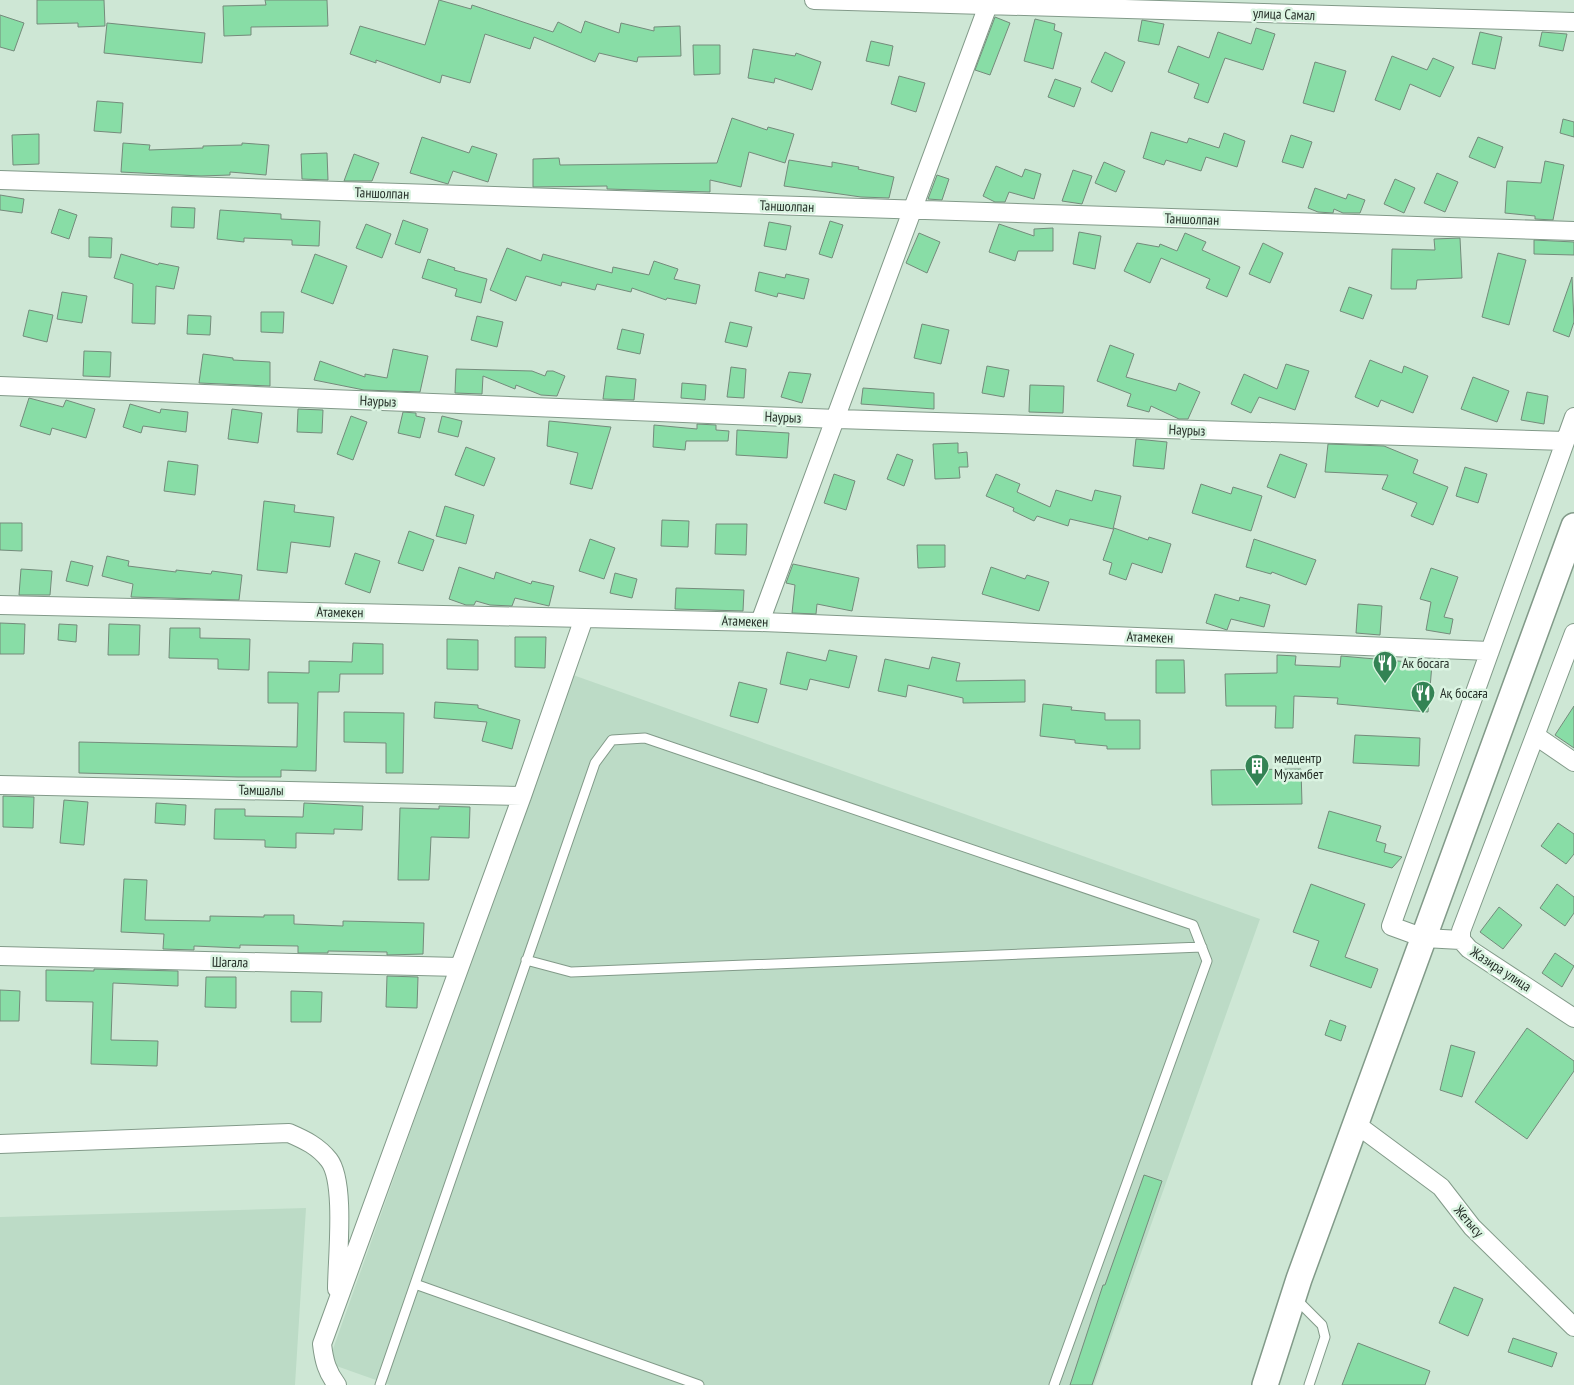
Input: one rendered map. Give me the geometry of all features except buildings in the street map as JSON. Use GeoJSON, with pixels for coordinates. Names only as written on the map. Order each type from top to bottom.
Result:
{"type":"FeatureCollection","features":[{"type":"Feature","properties":{"kind":"main road"},"geometry":{"type":"LineString","coordinates":[[1265,1385],[1294,1297],[1356,1124],[1574,526]]}},
{"type":"Feature","properties":{"kind":"street","name":"улица Самал"},"geometry":{"type":"LineString","coordinates":[[814,0],[989,3],[1574,22]]}},
{"type":"Feature","properties":{"kind":"street"},"geometry":{"type":"LineString","coordinates":[[760,622],[837,419],[989,3]]}},
{"type":"Feature","properties":{"kind":"street","name":"Таншолпан"},"geometry":{"type":"LineString","coordinates":[[0,180],[1574,231]]}},
{"type":"Feature","properties":{"kind":"street","name":"Наурыз"},"geometry":{"type":"LineString","coordinates":[[0,386],[837,419],[1565,441]]}},
{"type":"Feature","properties":{"kind":"street"},"geometry":{"type":"LineString","coordinates":[[1490,651],[1574,417]]}},
{"type":"Feature","properties":{"kind":"street","name":"Атамекен"},"geometry":{"type":"LineString","coordinates":[[0,605],[760,622],[1490,651]]}},
{"type":"Feature","properties":{"kind":"street"},"geometry":{"type":"LineString","coordinates":[[337,1385],[324,1361],[322,1344],[522,796],[584,618]]}},
{"type":"Feature","properties":{"kind":"street"},"geometry":{"type":"LineString","coordinates":[[1461,940],[1463,926],[1574,633]]}},
{"type":"Feature","properties":{"kind":"street","name":"Жазира улица"},"geometry":{"type":"LineString","coordinates":[[1490,651],[1391,926],[1424,938],[1461,940],[1469,949],[1574,1018]]}},
{"type":"Feature","properties":{"kind":"street"},"geometry":{"type":"LineString","coordinates":[[1536,736],[1574,762]]}},
{"type":"Feature","properties":{"kind":"street","name":"Тамшалы"},"geometry":{"type":"LineString","coordinates":[[0,784],[522,796]]}},
{"type":"Feature","properties":{"kind":"street","name":"Шагала"},"geometry":{"type":"LineString","coordinates":[[0,956],[460,967]]}},
{"type":"Feature","properties":{"kind":"street","name":"Жетысу"},"geometry":{"type":"LineString","coordinates":[[1356,1124],[1441,1187],[1472,1227],[1574,1327]]}},
{"type":"Feature","properties":{"kind":"street"},"geometry":{"type":"LineString","coordinates":[[0,1144],[289,1133],[312,1143],[331,1162],[339,1188],[336,1305]]}},
{"type":"Feature","properties":{"kind":"lane"},"geometry":{"type":"LineString","coordinates":[[380,1385],[595,763],[612,740],[645,738],[1193,925],[1207,961],[1054,1385]]}},
{"type":"Feature","properties":{"kind":"lane"},"geometry":{"type":"LineString","coordinates":[[526,960],[571,972],[1202,947]]}},
{"type":"Feature","properties":{"kind":"lane"},"geometry":{"type":"LineString","coordinates":[[415,1284],[699,1385]]}},
{"type":"Feature","properties":{"kind":"lane"},"geometry":{"type":"LineString","coordinates":[[1294,1297],[1322,1326],[1325,1337],[1309,1385]]}},
{"type":"Feature","properties":{"kind":"shaded area"},"geometry":{"type":"Polygon","coordinates":[[[573,675],[1260,919],[1094,1385],[390,1385],[328,1363],[573,675]]]}},
{"type":"Feature","properties":{"kind":"shaded area"},"geometry":{"type":"Polygon","coordinates":[[[306,1208],[295,1385],[0,1385],[0,1217],[306,1208]]]}},
{"type":"Feature","properties":{"kind":"place","name":"Ак босага"},"geometry":{"type":"Point","coordinates":[1385,684]}},
{"type":"Feature","properties":{"kind":"place","name":"Ақ босаға"},"geometry":{"type":"Point","coordinates":[1423,714]}},
{"type":"Feature","properties":{"kind":"place","name":"медцентр Мухамбет"},"geometry":{"type":"Point","coordinates":[1257,787]}}]}
